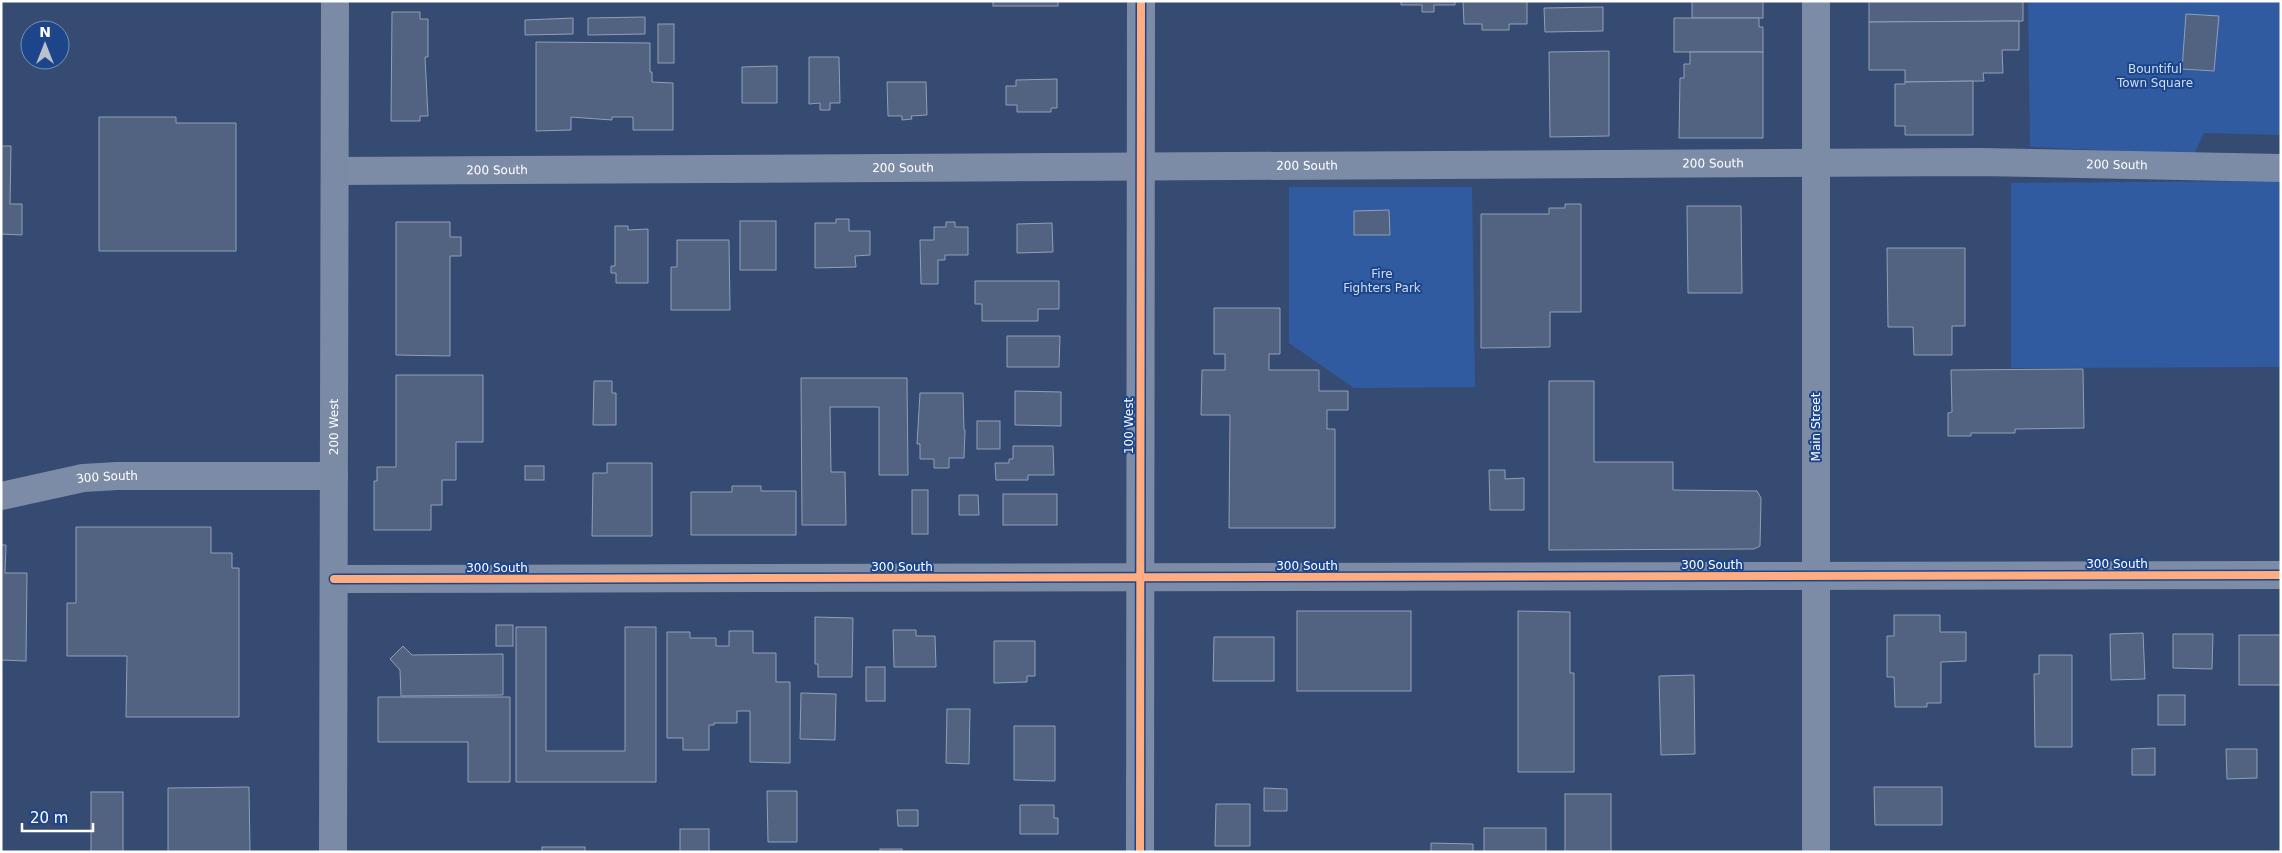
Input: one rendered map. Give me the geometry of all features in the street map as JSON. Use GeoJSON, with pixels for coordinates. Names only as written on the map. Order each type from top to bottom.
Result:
{"type":"FeatureCollection","features":[{"type":"Feature","properties":{"kind":"main road","name":"200 West"},"geometry":{"type":"LineString","coordinates":[[333,852],[335,1]]}},
{"type":"Feature","properties":{"kind":"street","name":"100 West"},"geometry":{"type":"LineString","coordinates":[[1140,852],[1141,1]]}},
{"type":"Feature","properties":{"kind":"street","name":"Main Street"},"geometry":{"type":"LineString","coordinates":[[1816,1],[1816,852]]}},
{"type":"Feature","properties":{"kind":"street","name":"200 South"},"geometry":{"type":"LineString","coordinates":[[335,171],[1979,162],[2281,168]]}},
{"type":"Feature","properties":{"kind":"street","name":"300 South"},"geometry":{"type":"LineString","coordinates":[[1,496],[83,478],[117,476],[334,476]]}},
{"type":"Feature","properties":{"kind":"street","name":"300 South"},"geometry":{"type":"LineString","coordinates":[[334,579],[2281,575]]}},
{"type":"Feature","properties":{"kind":"green space","name":"Bountiful Town Square"},"geometry":{"type":"Polygon","coordinates":[[[2028,1],[2281,1],[2281,135],[2204,133],[2194,154],[2030,147],[2028,1]]]}},
{"type":"Feature","properties":{"kind":"green space"},"geometry":{"type":"Polygon","coordinates":[[[2281,181],[2281,367],[2011,368],[2011,183],[2281,181]]]}},
{"type":"Feature","properties":{"kind":"green space","name":"Fire Fighters Park"},"geometry":{"type":"Polygon","coordinates":[[[1289,187],[1472,187],[1475,387],[1354,388],[1289,343],[1289,187]]]}},
{"type":"Feature","properties":{"kind":"building"},"geometry":{"type":"Polygon","coordinates":[[[993,1],[1058,1],[1058,6],[993,6],[993,1]]]}},
{"type":"Feature","properties":{"kind":"building"},"geometry":{"type":"Polygon","coordinates":[[[1401,1],[1455,1],[1455,5],[1434,5],[1434,12],[1422,12],[1422,5],[1401,5],[1401,1]]]}},
{"type":"Feature","properties":{"kind":"building"},"geometry":{"type":"Polygon","coordinates":[[[1463,1],[1527,1],[1527,24],[1509,24],[1509,30],[1482,30],[1482,24],[1464,24],[1463,1]]]}},
{"type":"Feature","properties":{"kind":"building"},"geometry":{"type":"Polygon","coordinates":[[[1692,1],[1763,1],[1763,18],[1692,18],[1692,1]]]}},
{"type":"Feature","properties":{"kind":"building"},"geometry":{"type":"Polygon","coordinates":[[[1869,1],[2023,1],[2023,21],[1869,22],[1869,1]]]}},
{"type":"Feature","properties":{"kind":"building"},"geometry":{"type":"Polygon","coordinates":[[[1603,7],[1603,31],[1545,32],[1544,8],[1603,7]]]}},
{"type":"Feature","properties":{"kind":"building"},"geometry":{"type":"Polygon","coordinates":[[[392,12],[420,12],[420,19],[428,19],[428,57],[425,57],[428,116],[420,116],[420,121],[391,121],[392,12]]]}},
{"type":"Feature","properties":{"kind":"building"},"geometry":{"type":"Polygon","coordinates":[[[2186,14],[2219,16],[2214,71],[2182,69],[2186,14]]]}},
{"type":"Feature","properties":{"kind":"building"},"geometry":{"type":"Polygon","coordinates":[[[645,17],[645,34],[588,35],[588,18],[645,17]]]}},
{"type":"Feature","properties":{"kind":"building"},"geometry":{"type":"Polygon","coordinates":[[[573,18],[573,34],[525,35],[525,20],[573,18]]]}},
{"type":"Feature","properties":{"kind":"building"},"geometry":{"type":"Polygon","coordinates":[[[1674,18],[1759,18],[1759,27],[1763,27],[1763,52],[1674,52],[1674,18]]]}},
{"type":"Feature","properties":{"kind":"building"},"geometry":{"type":"Polygon","coordinates":[[[2019,21],[2019,50],[2002,50],[2003,73],[1983,73],[1984,81],[1905,82],[1905,70],[1869,70],[1869,22],[2019,21]]]}},
{"type":"Feature","properties":{"kind":"building"},"geometry":{"type":"Polygon","coordinates":[[[658,24],[674,24],[674,63],[658,63],[658,24]]]}},
{"type":"Feature","properties":{"kind":"building"},"geometry":{"type":"Polygon","coordinates":[[[536,42],[650,43],[652,82],[673,83],[673,130],[633,130],[633,117],[612,117],[612,120],[571,117],[571,130],[536,131],[536,42]]]}},
{"type":"Feature","properties":{"kind":"building"},"geometry":{"type":"Polygon","coordinates":[[[1609,51],[1609,136],[1550,137],[1549,52],[1609,51]]]}},
{"type":"Feature","properties":{"kind":"building"},"geometry":{"type":"Polygon","coordinates":[[[1690,52],[1763,52],[1763,138],[1679,138],[1680,78],[1684,78],[1684,64],[1690,64],[1690,52]]]}},
{"type":"Feature","properties":{"kind":"building"},"geometry":{"type":"Polygon","coordinates":[[[809,57],[839,57],[840,103],[830,103],[830,110],[820,110],[820,103],[809,104],[809,57]]]}},
{"type":"Feature","properties":{"kind":"building"},"geometry":{"type":"Polygon","coordinates":[[[777,66],[777,103],[742,103],[742,67],[777,66]]]}},
{"type":"Feature","properties":{"kind":"building"},"geometry":{"type":"Polygon","coordinates":[[[1057,79],[1057,108],[1051,108],[1051,112],[1017,112],[1017,105],[1006,105],[1006,86],[1016,86],[1016,80],[1057,79]]]}},
{"type":"Feature","properties":{"kind":"building"},"geometry":{"type":"Polygon","coordinates":[[[1973,81],[1973,135],[1905,135],[1905,126],[1895,126],[1895,84],[1905,84],[1905,82],[1973,81]]]}},
{"type":"Feature","properties":{"kind":"building"},"geometry":{"type":"Polygon","coordinates":[[[887,82],[926,82],[927,115],[911,116],[912,119],[902,120],[902,116],[888,116],[887,82]]]}},
{"type":"Feature","properties":{"kind":"building"},"geometry":{"type":"Polygon","coordinates":[[[99,117],[176,117],[176,123],[236,123],[236,251],[99,251],[99,117]]]}},
{"type":"Feature","properties":{"kind":"building"},"geometry":{"type":"Polygon","coordinates":[[[1,146],[11,146],[10,204],[22,204],[22,235],[1,234],[1,146]]]}},
{"type":"Feature","properties":{"kind":"building"},"geometry":{"type":"Polygon","coordinates":[[[1565,204],[1581,204],[1581,312],[1550,312],[1550,347],[1481,348],[1481,214],[1549,214],[1549,208],[1565,208],[1565,204]]]}},
{"type":"Feature","properties":{"kind":"building"},"geometry":{"type":"Polygon","coordinates":[[[1687,206],[1741,206],[1742,293],[1688,293],[1687,206]]]}},
{"type":"Feature","properties":{"kind":"building"},"geometry":{"type":"Polygon","coordinates":[[[1389,210],[1390,235],[1354,235],[1354,211],[1389,210]]]}},
{"type":"Feature","properties":{"kind":"building"},"geometry":{"type":"Polygon","coordinates":[[[836,219],[849,219],[849,231],[870,231],[870,255],[855,256],[856,267],[815,268],[815,223],[836,223],[836,219]]]}},
{"type":"Feature","properties":{"kind":"building"},"geometry":{"type":"Polygon","coordinates":[[[740,221],[776,221],[776,270],[740,270],[740,221]]]}},
{"type":"Feature","properties":{"kind":"building"},"geometry":{"type":"Polygon","coordinates":[[[396,222],[450,222],[450,237],[461,237],[461,256],[450,256],[450,356],[396,355],[396,222]]]}},
{"type":"Feature","properties":{"kind":"building"},"geometry":{"type":"Polygon","coordinates":[[[946,222],[955,222],[955,227],[968,227],[968,255],[945,255],[945,260],[938,260],[938,284],[921,284],[920,240],[934,240],[934,227],[946,227],[946,222]]]}},
{"type":"Feature","properties":{"kind":"building"},"geometry":{"type":"Polygon","coordinates":[[[1052,223],[1053,252],[1017,253],[1017,224],[1052,223]]]}},
{"type":"Feature","properties":{"kind":"building"},"geometry":{"type":"Polygon","coordinates":[[[615,226],[628,226],[628,230],[648,229],[648,283],[616,283],[616,273],[611,273],[611,266],[615,266],[615,226]]]}},
{"type":"Feature","properties":{"kind":"building"},"geometry":{"type":"Polygon","coordinates":[[[677,240],[729,240],[730,310],[671,310],[671,267],[677,267],[677,240]]]}},
{"type":"Feature","properties":{"kind":"building"},"geometry":{"type":"Polygon","coordinates":[[[1887,248],[1965,248],[1965,326],[1952,326],[1952,355],[1914,355],[1913,327],[1888,327],[1887,248]]]}},
{"type":"Feature","properties":{"kind":"building"},"geometry":{"type":"Polygon","coordinates":[[[975,281],[1059,281],[1059,309],[1038,309],[1038,321],[982,321],[982,304],[975,304],[975,281]]]}},
{"type":"Feature","properties":{"kind":"building"},"geometry":{"type":"Polygon","coordinates":[[[1214,308],[1280,308],[1280,354],[1269,354],[1269,370],[1319,370],[1319,391],[1348,391],[1348,410],[1327,410],[1327,429],[1335,429],[1335,528],[1229,528],[1230,415],[1201,415],[1202,370],[1225,370],[1225,354],[1214,354],[1214,308]]]}},
{"type":"Feature","properties":{"kind":"building"},"geometry":{"type":"Polygon","coordinates":[[[1007,336],[1060,336],[1059,367],[1007,367],[1007,336]]]}},
{"type":"Feature","properties":{"kind":"building"},"geometry":{"type":"Polygon","coordinates":[[[2083,369],[2084,428],[2015,429],[2015,433],[1971,433],[1971,436],[1948,436],[1948,413],[1952,412],[1951,370],[2083,369]]]}},
{"type":"Feature","properties":{"kind":"building"},"geometry":{"type":"Polygon","coordinates":[[[396,375],[483,375],[483,442],[456,442],[456,480],[442,480],[442,505],[431,505],[431,530],[374,530],[374,481],[377,481],[377,467],[396,467],[396,375]]]}},
{"type":"Feature","properties":{"kind":"building"},"geometry":{"type":"Polygon","coordinates":[[[801,378],[907,378],[908,475],[879,475],[879,407],[830,407],[831,472],[845,472],[846,525],[802,525],[801,378]]]}},
{"type":"Feature","properties":{"kind":"building"},"geometry":{"type":"Polygon","coordinates":[[[594,381],[612,381],[612,393],[616,393],[616,425],[593,425],[594,381]]]}},
{"type":"Feature","properties":{"kind":"building"},"geometry":{"type":"Polygon","coordinates":[[[1549,381],[1594,381],[1594,462],[1673,462],[1673,490],[1757,491],[1761,498],[1760,546],[1754,549],[1549,550],[1549,381]]]}},
{"type":"Feature","properties":{"kind":"building"},"geometry":{"type":"Polygon","coordinates":[[[1015,391],[1061,392],[1061,426],[1015,425],[1015,391]]]}},
{"type":"Feature","properties":{"kind":"building"},"geometry":{"type":"Polygon","coordinates":[[[920,393],[963,393],[964,458],[949,458],[949,468],[934,468],[934,459],[920,459],[920,444],[917,444],[920,393]]]}},
{"type":"Feature","properties":{"kind":"building"},"geometry":{"type":"Polygon","coordinates":[[[977,421],[1000,421],[1000,449],[977,449],[977,421]]]}},
{"type":"Feature","properties":{"kind":"building"},"geometry":{"type":"Polygon","coordinates":[[[1013,446],[1053,446],[1054,475],[1028,475],[1028,480],[996,480],[995,463],[1009,463],[1009,459],[1013,459],[1013,446]]]}},
{"type":"Feature","properties":{"kind":"building"},"geometry":{"type":"Polygon","coordinates":[[[607,463],[652,463],[652,536],[592,536],[593,473],[607,473],[607,463]]]}},
{"type":"Feature","properties":{"kind":"building"},"geometry":{"type":"Polygon","coordinates":[[[525,466],[544,466],[544,480],[525,480],[525,466]]]}},
{"type":"Feature","properties":{"kind":"building"},"geometry":{"type":"Polygon","coordinates":[[[1489,470],[1505,470],[1505,479],[1524,478],[1524,510],[1490,510],[1489,470]]]}},
{"type":"Feature","properties":{"kind":"building"},"geometry":{"type":"Polygon","coordinates":[[[732,486],[761,486],[761,491],[796,491],[796,535],[691,535],[691,492],[732,492],[732,486]]]}},
{"type":"Feature","properties":{"kind":"building"},"geometry":{"type":"Polygon","coordinates":[[[912,490],[928,490],[928,534],[912,534],[912,490]]]}},
{"type":"Feature","properties":{"kind":"building"},"geometry":{"type":"Polygon","coordinates":[[[1003,494],[1057,494],[1057,525],[1003,525],[1003,494]]]}},
{"type":"Feature","properties":{"kind":"building"},"geometry":{"type":"Polygon","coordinates":[[[959,495],[978,495],[979,515],[959,515],[959,495]]]}},
{"type":"Feature","properties":{"kind":"building"},"geometry":{"type":"Polygon","coordinates":[[[76,527],[211,527],[211,553],[232,553],[232,568],[239,568],[239,717],[126,717],[127,656],[67,656],[67,603],[76,603],[76,527]]]}},
{"type":"Feature","properties":{"kind":"building"},"geometry":{"type":"Polygon","coordinates":[[[1,545],[6,545],[5,573],[27,573],[26,661],[1,660],[1,545]]]}},
{"type":"Feature","properties":{"kind":"building"},"geometry":{"type":"Polygon","coordinates":[[[1297,611],[1411,611],[1411,691],[1297,691],[1297,611]]]}},
{"type":"Feature","properties":{"kind":"building"},"geometry":{"type":"Polygon","coordinates":[[[1518,611],[1570,612],[1570,673],[1574,673],[1574,772],[1518,772],[1518,611]]]}},
{"type":"Feature","properties":{"kind":"building"},"geometry":{"type":"Polygon","coordinates":[[[1894,615],[1940,615],[1940,632],[1966,632],[1966,661],[1941,662],[1941,703],[1927,703],[1927,707],[1895,707],[1894,677],[1887,677],[1887,636],[1894,636],[1894,615]]]}},
{"type":"Feature","properties":{"kind":"building"},"geometry":{"type":"Polygon","coordinates":[[[815,617],[853,618],[852,677],[818,677],[818,664],[815,664],[815,617]]]}},
{"type":"Feature","properties":{"kind":"building"},"geometry":{"type":"Polygon","coordinates":[[[496,625],[513,625],[513,646],[496,646],[496,625]]]}},
{"type":"Feature","properties":{"kind":"building"},"geometry":{"type":"Polygon","coordinates":[[[516,627],[546,627],[546,751],[625,751],[625,627],[656,627],[656,782],[516,782],[516,627]]]}},
{"type":"Feature","properties":{"kind":"building"},"geometry":{"type":"Polygon","coordinates":[[[893,630],[916,630],[916,636],[935,636],[936,667],[894,667],[893,630]]]}},
{"type":"Feature","properties":{"kind":"building"},"geometry":{"type":"Polygon","coordinates":[[[729,631],[753,631],[753,653],[776,653],[776,682],[790,682],[790,763],[750,762],[750,711],[737,711],[737,723],[714,723],[714,725],[709,725],[709,750],[683,750],[683,738],[667,738],[667,632],[690,632],[690,638],[716,638],[716,646],[729,646],[729,631]]]}},
{"type":"Feature","properties":{"kind":"building"},"geometry":{"type":"Polygon","coordinates":[[[2143,633],[2145,679],[2111,680],[2110,634],[2143,633]]]}},
{"type":"Feature","properties":{"kind":"building"},"geometry":{"type":"Polygon","coordinates":[[[2173,634],[2213,634],[2212,669],[2173,668],[2173,634]]]}},
{"type":"Feature","properties":{"kind":"building"},"geometry":{"type":"Polygon","coordinates":[[[2239,635],[2281,635],[2281,685],[2239,685],[2239,635]]]}},
{"type":"Feature","properties":{"kind":"building"},"geometry":{"type":"Polygon","coordinates":[[[1214,637],[1274,637],[1274,681],[1213,681],[1214,637]]]}},
{"type":"Feature","properties":{"kind":"building"},"geometry":{"type":"Polygon","coordinates":[[[994,641],[1035,641],[1035,676],[1027,676],[1027,682],[994,683],[994,641]]]}},
{"type":"Feature","properties":{"kind":"building"},"geometry":{"type":"Polygon","coordinates":[[[403,646],[412,655],[503,654],[503,695],[401,696],[400,670],[390,659],[403,646]]]}},
{"type":"Feature","properties":{"kind":"building"},"geometry":{"type":"Polygon","coordinates":[[[2039,655],[2072,655],[2072,747],[2035,747],[2034,674],[2039,674],[2039,655]]]}},
{"type":"Feature","properties":{"kind":"building"},"geometry":{"type":"Polygon","coordinates":[[[866,667],[885,667],[885,701],[866,701],[866,667]]]}},
{"type":"Feature","properties":{"kind":"building"},"geometry":{"type":"Polygon","coordinates":[[[1694,675],[1695,754],[1661,755],[1659,676],[1694,675]]]}},
{"type":"Feature","properties":{"kind":"building"},"geometry":{"type":"Polygon","coordinates":[[[801,693],[836,694],[835,740],[800,739],[801,693]]]}},
{"type":"Feature","properties":{"kind":"building"},"geometry":{"type":"Polygon","coordinates":[[[2158,695],[2185,695],[2185,725],[2158,725],[2158,695]]]}},
{"type":"Feature","properties":{"kind":"building"},"geometry":{"type":"Polygon","coordinates":[[[378,697],[510,697],[510,782],[468,782],[468,742],[378,742],[378,697]]]}},
{"type":"Feature","properties":{"kind":"building"},"geometry":{"type":"Polygon","coordinates":[[[947,709],[970,709],[969,764],[946,763],[947,709]]]}},
{"type":"Feature","properties":{"kind":"building"},"geometry":{"type":"Polygon","coordinates":[[[1014,726],[1055,726],[1055,781],[1014,780],[1014,726]]]}},
{"type":"Feature","properties":{"kind":"building"},"geometry":{"type":"Polygon","coordinates":[[[2155,748],[2155,775],[2132,775],[2132,749],[2155,748]]]}},
{"type":"Feature","properties":{"kind":"building"},"geometry":{"type":"Polygon","coordinates":[[[2226,749],[2257,749],[2257,778],[2227,779],[2226,749]]]}},
{"type":"Feature","properties":{"kind":"building"},"geometry":{"type":"Polygon","coordinates":[[[249,787],[250,852],[168,852],[168,788],[249,787]]]}},
{"type":"Feature","properties":{"kind":"building"},"geometry":{"type":"Polygon","coordinates":[[[1874,787],[1942,787],[1942,825],[1875,825],[1874,787]]]}},
{"type":"Feature","properties":{"kind":"building"},"geometry":{"type":"Polygon","coordinates":[[[1264,788],[1287,789],[1287,811],[1264,811],[1264,788]]]}},
{"type":"Feature","properties":{"kind":"building"},"geometry":{"type":"Polygon","coordinates":[[[767,791],[797,791],[797,842],[768,842],[767,791]]]}},
{"type":"Feature","properties":{"kind":"building"},"geometry":{"type":"Polygon","coordinates":[[[91,792],[123,792],[123,852],[91,852],[91,792]]]}},
{"type":"Feature","properties":{"kind":"building"},"geometry":{"type":"Polygon","coordinates":[[[1565,794],[1611,794],[1611,852],[1565,852],[1565,794]]]}},
{"type":"Feature","properties":{"kind":"building"},"geometry":{"type":"Polygon","coordinates":[[[1216,804],[1250,804],[1250,846],[1215,846],[1216,804]]]}},
{"type":"Feature","properties":{"kind":"building"},"geometry":{"type":"Polygon","coordinates":[[[1020,805],[1054,805],[1054,818],[1058,818],[1058,834],[1020,834],[1020,805]]]}},
{"type":"Feature","properties":{"kind":"building"},"geometry":{"type":"Polygon","coordinates":[[[897,810],[918,810],[918,826],[898,826],[897,810]]]}},
{"type":"Feature","properties":{"kind":"building"},"geometry":{"type":"Polygon","coordinates":[[[1484,828],[1546,828],[1546,852],[1484,852],[1484,828]]]}},
{"type":"Feature","properties":{"kind":"building"},"geometry":{"type":"Polygon","coordinates":[[[680,829],[709,829],[709,852],[680,852],[680,829]]]}},
{"type":"Feature","properties":{"kind":"building"},"geometry":{"type":"Polygon","coordinates":[[[1431,843],[1473,844],[1473,852],[1431,852],[1431,843]]]}},
{"type":"Feature","properties":{"kind":"building"},"geometry":{"type":"Polygon","coordinates":[[[542,847],[585,847],[585,852],[542,852],[542,847]]]}},
{"type":"Feature","properties":{"kind":"building"},"geometry":{"type":"Polygon","coordinates":[[[880,849],[902,849],[902,852],[880,852],[880,849]]]}},
{"type":"Feature","properties":{"kind":"cycle path"},"geometry":{"type":"LineString","coordinates":[[1140,852],[1141,1]]}},
{"type":"Feature","properties":{"kind":"cycle path"},"geometry":{"type":"LineString","coordinates":[[334,579],[2281,575]]}}]}
